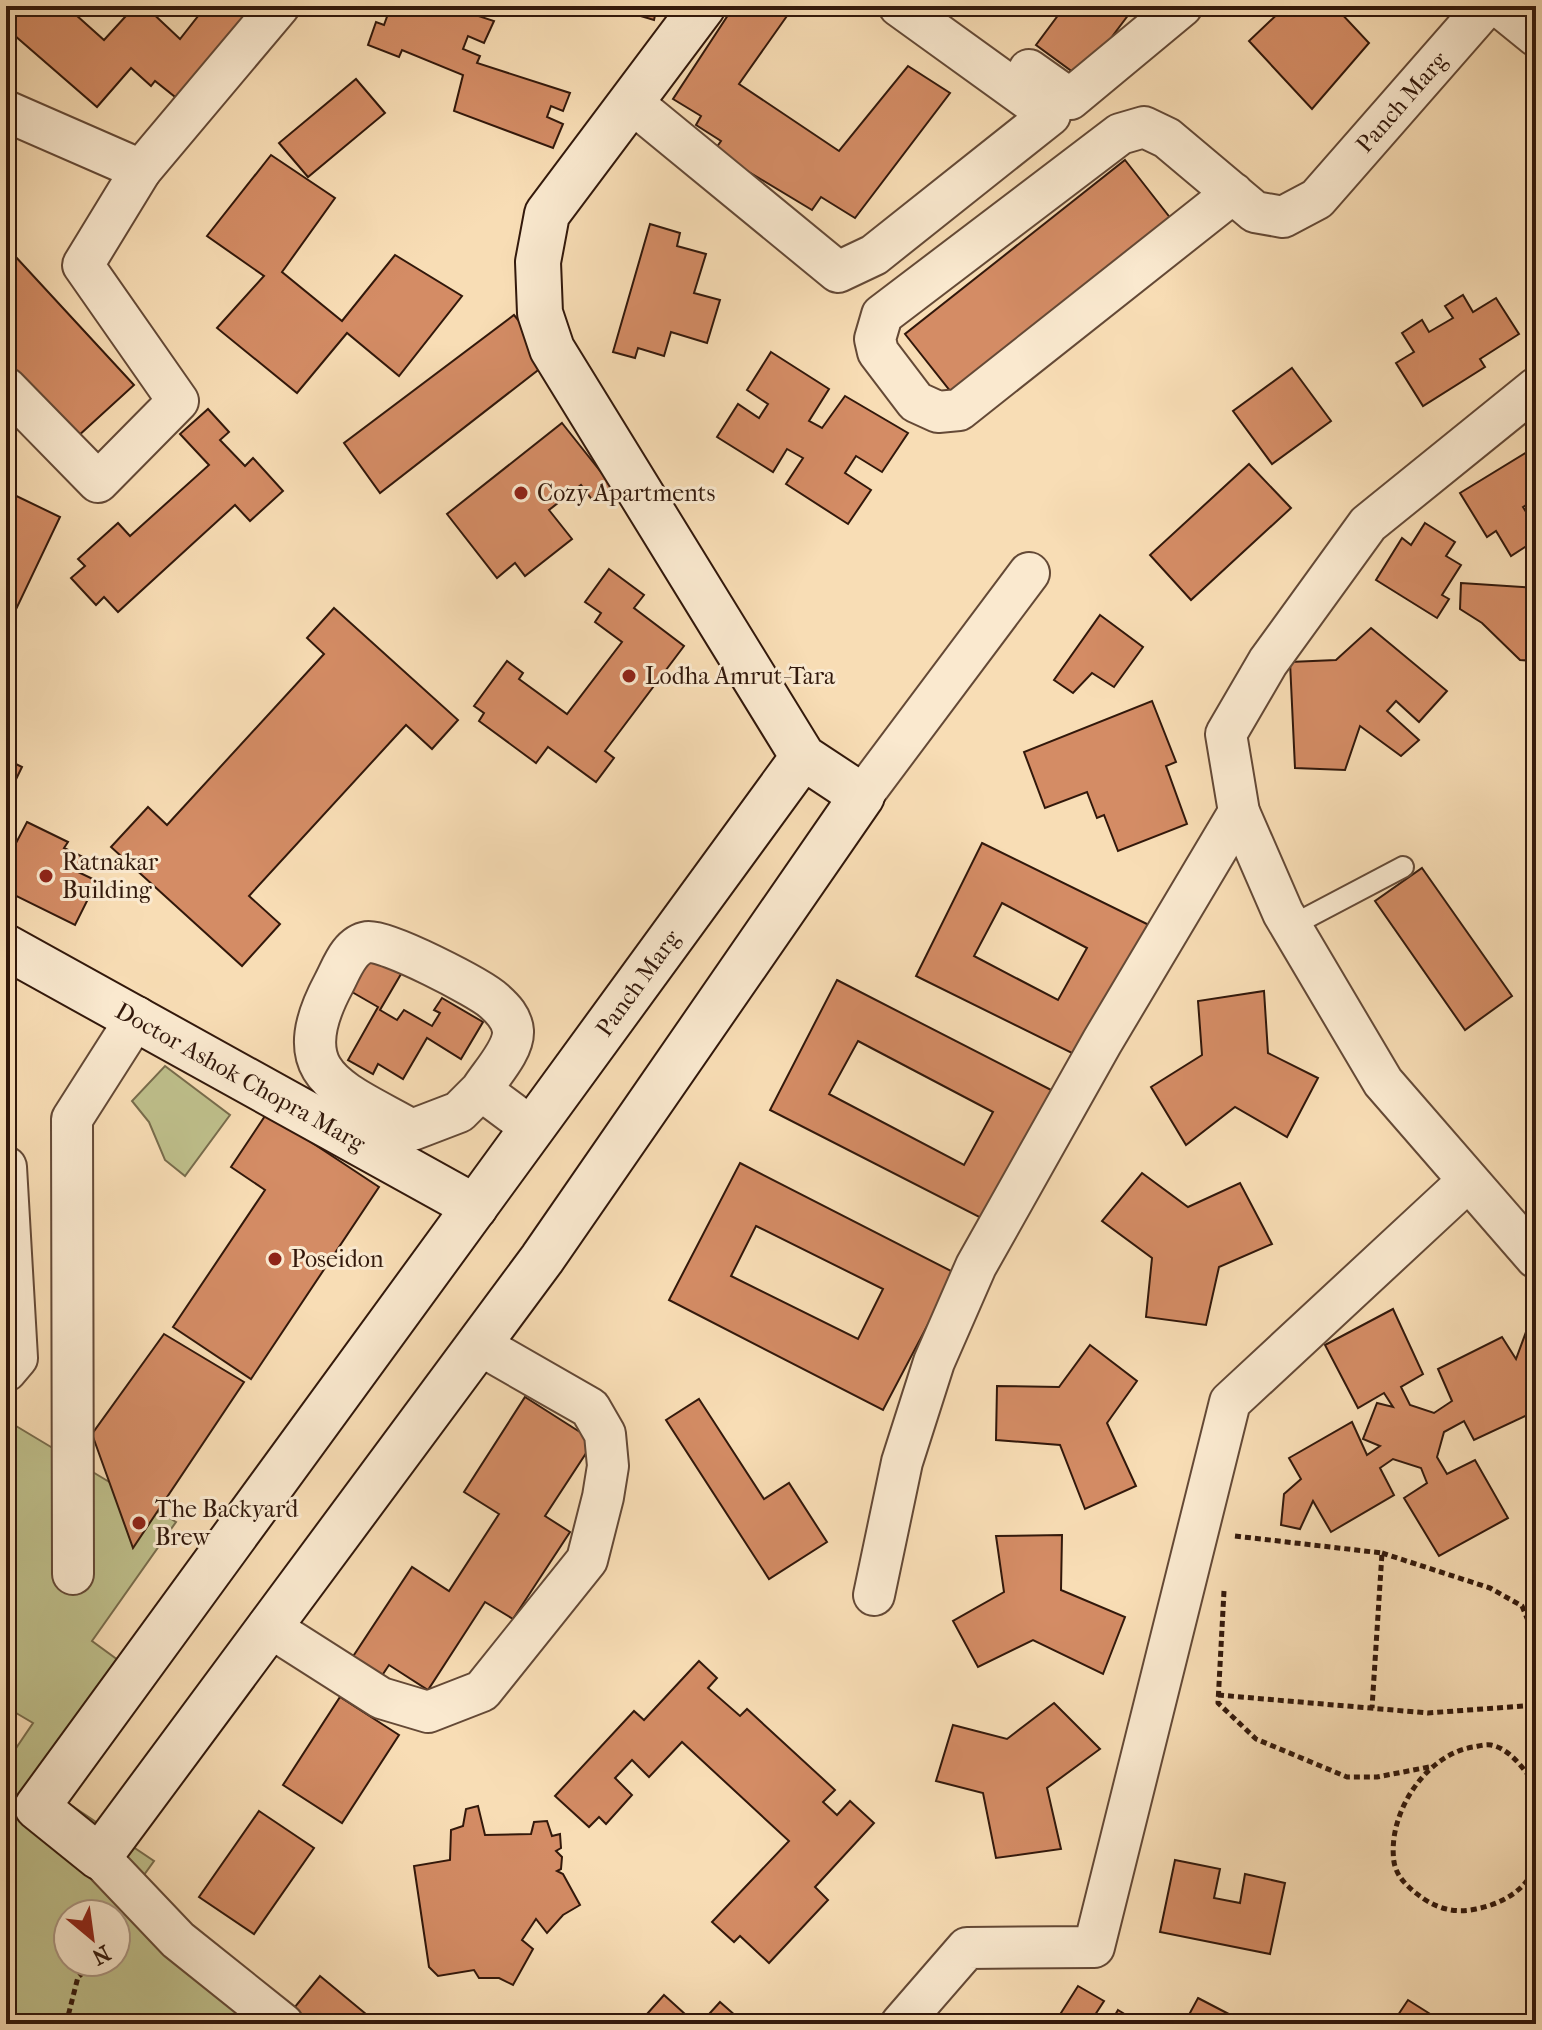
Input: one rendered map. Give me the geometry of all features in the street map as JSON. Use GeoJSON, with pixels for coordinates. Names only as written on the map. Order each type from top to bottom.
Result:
{"type":"FeatureCollection","features":[{"type":"Feature","properties":{"kind":"street"},"geometry":{"type":"LineString","coordinates":[[6,388],[98,482],[178,401],[83,265],[141,170],[279,6]]}},
{"type":"Feature","properties":{"kind":"street"},"geometry":{"type":"LineString","coordinates":[[703,6],[547,214],[538,262],[540,313],[552,349],[803,757],[862,796]]}},
{"type":"Feature","properties":{"kind":"street"},"geometry":{"type":"LineString","coordinates":[[631,102],[838,272],[874,255],[1050,115],[899,6]]}},
{"type":"Feature","properties":{"kind":"street"},"geometry":{"type":"LineString","coordinates":[[941,6],[1070,99],[1182,6]]}},
{"type":"Feature","properties":{"kind":"street","name":"Panch Marg"},"geometry":{"type":"LineString","coordinates":[[1233,193],[1255,212],[1283,217],[1317,199],[1486,6]]}},
{"type":"Feature","properties":{"kind":"street"},"geometry":{"type":"LineString","coordinates":[[1499,6],[1536,36]]}},
{"type":"Feature","properties":{"kind":"street"},"geometry":{"type":"LineString","coordinates":[[6,111],[141,170]]}},
{"type":"Feature","properties":{"kind":"street"},"geometry":{"type":"LineString","coordinates":[[1144,127],[1167,138],[1233,193],[959,410],[938,412],[916,402],[878,352],[875,339],[882,315],[1120,134],[1144,127]]}},
{"type":"Feature","properties":{"kind":"street"},"geometry":{"type":"LineString","coordinates":[[1536,388],[1368,524],[1268,662],[1226,734],[1239,812],[1291,926],[1383,1082],[1536,1258]]}},
{"type":"Feature","properties":{"kind":"street"},"geometry":{"type":"LineString","coordinates":[[283,2024],[178,1940],[99,1857],[542,1259],[862,796],[1029,573]]}},
{"type":"Feature","properties":{"kind":"street","name":"Panch Marg"},"geometry":{"type":"LineString","coordinates":[[99,1857],[37,1807],[803,757]]}},
{"type":"Feature","properties":{"kind":"street"},"geometry":{"type":"LineString","coordinates":[[874,1595],[902,1462],[934,1362],[976,1266],[1102,1042],[1239,812]]}},
{"type":"Feature","properties":{"kind":"street"},"geometry":{"type":"LineString","coordinates":[[367,942],[387,943],[491,998],[508,1015],[513,1033],[506,1052],[481,1090],[459,1112],[412,1130],[332,1084],[313,1040],[317,1013],[351,951],[367,942]]}},
{"type":"Feature","properties":{"kind":"street","name":"Doctor Ashok Chopra Marg"},"geometry":{"type":"LineString","coordinates":[[6,947],[475,1207]]}},
{"type":"Feature","properties":{"kind":"street"},"geometry":{"type":"LineString","coordinates":[[73,1574],[72,1119],[137,1017]]}},
{"type":"Feature","properties":{"kind":"street"},"geometry":{"type":"LineString","coordinates":[[481,1090],[532,1128]]}},
{"type":"Feature","properties":{"kind":"street"},"geometry":{"type":"LineString","coordinates":[[6,1167],[17,1358],[6,1371]]}},
{"type":"Feature","properties":{"kind":"street"},"geometry":{"type":"LineString","coordinates":[[901,2024],[967,1948],[1094,1947],[1230,1402],[1468,1181]]}},
{"type":"Feature","properties":{"kind":"street"},"geometry":{"type":"LineString","coordinates":[[268,1626],[381,1698],[428,1712],[482,1691],[587,1560],[608,1466],[605,1434],[590,1408],[478,1344]]}},
{"type":"Feature","properties":{"kind":"lane"},"geometry":{"type":"LineString","coordinates":[[1291,926],[1403,867]]}},
{"type":"Feature","properties":{"kind":"path"},"geometry":{"type":"LineString","coordinates":[[1229,1547],[1232,1536],[1382,1553],[1501,1594],[1522,1606],[1536,1640]]}},
{"type":"Feature","properties":{"kind":"path"},"geometry":{"type":"LineString","coordinates":[[1372,1708],[1382,1553]]}},
{"type":"Feature","properties":{"kind":"path"},"geometry":{"type":"LineString","coordinates":[[1224,1588],[1218,1703],[1256,1739],[1347,1777],[1377,1777],[1429,1767],[1461,1749],[1490,1744],[1511,1754],[1536,1785]]}},
{"type":"Feature","properties":{"kind":"path"},"geometry":{"type":"LineString","coordinates":[[1218,1695],[1428,1713],[1536,1705]]}},
{"type":"Feature","properties":{"kind":"path"},"geometry":{"type":"LineString","coordinates":[[1429,1767],[1410,1794],[1399,1820],[1394,1862],[1405,1885],[1430,1903],[1455,1912],[1479,1909],[1506,1900],[1531,1879],[1536,1864]]}},
{"type":"Feature","properties":{"kind":"path"},"geometry":{"type":"LineString","coordinates":[[66,2024],[78,1978]]}},
{"type":"Feature","properties":{"kind":"green space"},"geometry":{"type":"Polygon","coordinates":[[[165,1066],[230,1115],[185,1176],[165,1160],[149,1122],[132,1101],[165,1066]]]}},
{"type":"Feature","properties":{"kind":"green space"},"geometry":{"type":"Polygon","coordinates":[[[6,1420],[176,1522],[92,1641],[133,1671],[53,1793],[154,1861],[127,1898],[52,1898],[52,1978],[132,1978],[132,1915],[280,2024],[6,2024],[6,1763],[33,1723],[6,1707],[6,1420]]]}},
{"type":"Feature","properties":{"kind":"building"},"geometry":{"type":"Polygon","coordinates":[[[6,6],[66,6],[104,40],[135,6],[145,6],[180,39],[206,6],[260,6],[184,104],[155,81],[151,86],[131,68],[97,107],[6,28],[6,6]]]}},
{"type":"Feature","properties":{"kind":"building"},"geometry":{"type":"Polygon","coordinates":[[[382,6],[448,6],[494,21],[484,43],[468,36],[463,49],[480,56],[477,63],[570,93],[563,111],[551,106],[547,117],[563,124],[553,148],[454,111],[463,75],[402,50],[399,57],[368,45],[376,22],[384,25],[389,11],[382,6]]]}},
{"type":"Feature","properties":{"kind":"building"},"geometry":{"type":"Polygon","coordinates":[[[607,6],[657,6],[654,20],[607,6]]]}},
{"type":"Feature","properties":{"kind":"building"},"geometry":{"type":"Polygon","coordinates":[[[734,6],[794,6],[739,84],[839,151],[908,66],[950,93],[855,218],[821,197],[812,210],[714,151],[721,141],[696,125],[701,116],[673,99],[734,6]]]}},
{"type":"Feature","properties":{"kind":"building"},"geometry":{"type":"Polygon","coordinates":[[[1065,6],[1135,6],[1081,78],[1036,45],[1065,6]]]}},
{"type":"Feature","properties":{"kind":"building"},"geometry":{"type":"Polygon","coordinates":[[[1286,6],[1341,6],[1338,10],[1369,43],[1312,109],[1249,41],[1286,6]]]}},
{"type":"Feature","properties":{"kind":"building"},"geometry":{"type":"Polygon","coordinates":[[[356,79],[385,113],[308,177],[279,143],[356,79]]]}},
{"type":"Feature","properties":{"kind":"building"},"geometry":{"type":"Polygon","coordinates":[[[271,155],[335,198],[282,272],[342,321],[395,255],[462,296],[399,376],[347,333],[297,393],[217,328],[264,276],[207,236],[271,155]]]}},
{"type":"Feature","properties":{"kind":"building"},"geometry":{"type":"Polygon","coordinates":[[[1125,160],[1175,224],[955,397],[905,334],[1125,160]]]}},
{"type":"Feature","properties":{"kind":"building"},"geometry":{"type":"Polygon","coordinates":[[[650,224],[680,233],[677,246],[706,254],[694,293],[720,300],[707,343],[671,332],[664,356],[638,348],[635,358],[613,352],[650,224]]]}},
{"type":"Feature","properties":{"kind":"building"},"geometry":{"type":"Polygon","coordinates":[[[14,255],[134,385],[77,437],[6,360],[6,262],[14,255]]]}},
{"type":"Feature","properties":{"kind":"building"},"geometry":{"type":"Polygon","coordinates":[[[1463,295],[1473,312],[1496,298],[1519,334],[1480,359],[1485,367],[1423,406],[1396,363],[1414,352],[1402,333],[1422,320],[1429,332],[1453,318],[1445,306],[1463,295]]]}},
{"type":"Feature","properties":{"kind":"building"},"geometry":{"type":"Polygon","coordinates":[[[514,315],[551,360],[380,493],[344,443],[514,315]]]}},
{"type":"Feature","properties":{"kind":"building"},"geometry":{"type":"Polygon","coordinates":[[[771,352],[829,389],[809,421],[822,428],[845,396],[908,433],[882,472],[856,456],[845,473],[871,490],[848,524],[786,484],[803,458],[787,449],[773,472],[717,437],[738,404],[759,418],[768,404],[747,390],[771,352]]]}},
{"type":"Feature","properties":{"kind":"building"},"geometry":{"type":"Polygon","coordinates":[[[1292,368],[1331,421],[1272,464],[1233,411],[1292,368]]]}},
{"type":"Feature","properties":{"kind":"building"},"geometry":{"type":"Polygon","coordinates":[[[208,409],[229,432],[220,440],[245,466],[253,458],[283,491],[250,521],[235,505],[118,612],[104,597],[96,605],[71,578],[85,566],[78,559],[118,523],[130,536],[209,465],[180,434],[208,409]]]}},
{"type":"Feature","properties":{"kind":"building","name":"Cozy Apartments"},"geometry":{"type":"Polygon","coordinates":[[[562,423],[612,486],[593,501],[581,485],[549,510],[572,539],[525,576],[515,563],[497,578],[447,514],[562,423]]]}},
{"type":"Feature","properties":{"kind":"building"},"geometry":{"type":"Polygon","coordinates":[[[1532,449],[1536,456],[1536,499],[1523,507],[1536,528],[1536,540],[1511,556],[1496,531],[1487,537],[1460,493],[1532,449]]]}},
{"type":"Feature","properties":{"kind":"building"},"geometry":{"type":"Polygon","coordinates":[[[1249,464],[1291,508],[1191,600],[1150,555],[1249,464]]]}},
{"type":"Feature","properties":{"kind":"building"},"geometry":{"type":"Polygon","coordinates":[[[6,491],[60,517],[10,622],[6,620],[6,491]]]}},
{"type":"Feature","properties":{"kind":"building"},"geometry":{"type":"Polygon","coordinates":[[[1425,523],[1455,542],[1446,556],[1461,565],[1442,595],[1449,599],[1437,618],[1376,580],[1402,538],[1411,545],[1425,523]]]}},
{"type":"Feature","properties":{"kind":"building","name":"Lodha Amrut-Tara"},"geometry":{"type":"Polygon","coordinates":[[[609,569],[644,595],[634,608],[684,646],[605,751],[614,758],[596,782],[548,747],[536,763],[479,721],[484,713],[474,706],[507,661],[523,673],[519,679],[567,714],[622,642],[595,622],[601,613],[585,602],[609,569]]]}},
{"type":"Feature","properties":{"kind":"building"},"geometry":{"type":"Polygon","coordinates":[[[1461,583],[1536,588],[1536,661],[1520,660],[1482,623],[1460,609],[1461,583]]]}},
{"type":"Feature","properties":{"kind":"building"},"geometry":{"type":"Polygon","coordinates":[[[334,608],[458,720],[432,749],[406,725],[249,896],[280,924],[242,966],[111,847],[148,807],[167,825],[324,654],[307,638],[334,608]]]}},
{"type":"Feature","properties":{"kind":"building"},"geometry":{"type":"Polygon","coordinates":[[[1100,615],[1143,647],[1114,687],[1092,673],[1073,693],[1054,680],[1100,615]]]}},
{"type":"Feature","properties":{"kind":"building"},"geometry":{"type":"Polygon","coordinates":[[[1371,628],[1447,691],[1419,722],[1396,701],[1387,711],[1419,740],[1401,756],[1360,726],[1345,770],[1295,768],[1290,662],[1336,660],[1371,628]]]}},
{"type":"Feature","properties":{"kind":"building"},"geometry":{"type":"Polygon","coordinates":[[[1152,701],[1176,762],[1166,766],[1187,824],[1118,851],[1104,815],[1097,818],[1087,792],[1045,808],[1024,752],[1152,701]]]}},
{"type":"Feature","properties":{"kind":"building"},"geometry":{"type":"Polygon","coordinates":[[[6,759],[22,767],[6,800],[6,759]]]}},
{"type":"Feature","properties":{"kind":"building","name":"Ratnakar Building"},"geometry":{"type":"Polygon","coordinates":[[[27,822],[68,842],[64,848],[83,857],[76,871],[97,881],[75,925],[6,891],[6,841],[15,845],[27,822]]]}},
{"type":"Feature","properties":{"kind":"building"},"geometry":{"type":"Polygon","coordinates":[[[982,843],[1149,925],[1082,1058],[916,976],[982,843]],[[1002,903],[974,956],[1058,1000],[1087,948],[1002,903]]]}},
{"type":"Feature","properties":{"kind":"building"},"geometry":{"type":"Polygon","coordinates":[[[1422,868],[1512,996],[1465,1030],[1375,901],[1422,868]]]}},
{"type":"Feature","properties":{"kind":"building"},"geometry":{"type":"Polygon","coordinates":[[[365,953],[401,974],[380,1010],[397,1020],[404,1010],[432,1026],[440,1013],[434,1010],[442,998],[483,1022],[461,1059],[427,1038],[403,1079],[378,1064],[373,1074],[348,1060],[378,1007],[345,988],[365,953]]]}},
{"type":"Feature","properties":{"kind":"building"},"geometry":{"type":"Polygon","coordinates":[[[837,980],[1057,1093],[989,1222],[770,1110],[837,980]],[[858,1041],[829,1094],[964,1165],[993,1112],[858,1041]]]}},
{"type":"Feature","properties":{"kind":"building"},"geometry":{"type":"Polygon","coordinates":[[[1264,991],[1268,1053],[1318,1078],[1287,1137],[1235,1107],[1186,1145],[1151,1087],[1202,1055],[1198,1001],[1264,991]]]}},
{"type":"Feature","properties":{"kind":"building","name":"Poseidon"},"geometry":{"type":"Polygon","coordinates":[[[267,1113],[379,1187],[251,1379],[173,1327],[265,1190],[231,1167],[267,1113]]]}},
{"type":"Feature","properties":{"kind":"building"},"geometry":{"type":"Polygon","coordinates":[[[740,1163],[955,1273],[883,1410],[669,1300],[740,1163]],[[756,1226],[731,1276],[858,1339],[883,1289],[756,1226]]]}},
{"type":"Feature","properties":{"kind":"building"},"geometry":{"type":"Polygon","coordinates":[[[1142,1173],[1188,1207],[1240,1183],[1272,1244],[1219,1267],[1206,1325],[1146,1317],[1152,1258],[1102,1221],[1142,1173]]]}},
{"type":"Feature","properties":{"kind":"building"},"geometry":{"type":"Polygon","coordinates":[[[1393,1309],[1423,1374],[1401,1387],[1410,1405],[1434,1413],[1452,1401],[1438,1369],[1502,1337],[1516,1359],[1526,1332],[1536,1337],[1536,1363],[1528,1377],[1536,1393],[1536,1411],[1474,1440],[1464,1421],[1444,1432],[1437,1457],[1447,1474],[1475,1460],[1508,1518],[1439,1556],[1404,1498],[1427,1483],[1421,1468],[1393,1459],[1380,1468],[1394,1495],[1331,1532],[1313,1501],[1300,1529],[1281,1525],[1284,1494],[1301,1479],[1289,1458],[1352,1422],[1367,1455],[1380,1446],[1363,1439],[1377,1403],[1393,1407],[1384,1393],[1358,1408],[1325,1345],[1393,1309]]]}},
{"type":"Feature","properties":{"kind":"building"},"geometry":{"type":"Polygon","coordinates":[[[164,1334],[244,1382],[133,1548],[92,1434],[164,1334]]]}},
{"type":"Feature","properties":{"kind":"building"},"geometry":{"type":"Polygon","coordinates":[[[1090,1345],[1137,1381],[1107,1423],[1136,1486],[1085,1509],[1060,1445],[996,1440],[997,1386],[1059,1387],[1090,1345]]]}},
{"type":"Feature","properties":{"kind":"building"},"geometry":{"type":"Polygon","coordinates":[[[525,1397],[594,1441],[545,1516],[570,1532],[513,1619],[485,1602],[428,1690],[389,1665],[381,1677],[352,1658],[412,1567],[449,1591],[499,1514],[464,1492],[525,1397]]]}},
{"type":"Feature","properties":{"kind":"building"},"geometry":{"type":"Polygon","coordinates":[[[699,1399],[764,1499],[789,1483],[827,1542],[769,1579],[666,1420],[699,1399]]]}},
{"type":"Feature","properties":{"kind":"building"},"geometry":{"type":"Polygon","coordinates":[[[1062,1535],[1061,1590],[1125,1617],[1103,1674],[1033,1640],[978,1667],[953,1621],[1004,1592],[996,1536],[1062,1535]]]}},
{"type":"Feature","properties":{"kind":"building"},"geometry":{"type":"Polygon","coordinates":[[[699,1661],[717,1678],[708,1688],[740,1716],[747,1709],[835,1790],[823,1802],[837,1815],[850,1801],[874,1823],[815,1887],[828,1900],[769,1963],[740,1936],[734,1942],[712,1922],[789,1841],[682,1742],[649,1777],[632,1760],[615,1778],[632,1795],[606,1824],[599,1817],[589,1827],[555,1796],[634,1711],[644,1720],[699,1661]]]}},
{"type":"Feature","properties":{"kind":"building"},"geometry":{"type":"Polygon","coordinates":[[[340,1697],[399,1735],[342,1823],[283,1785],[340,1697]]]}},
{"type":"Feature","properties":{"kind":"building"},"geometry":{"type":"Polygon","coordinates":[[[1054,1703],[1100,1749],[1047,1788],[1061,1849],[996,1858],[983,1793],[936,1781],[953,1725],[1007,1739],[1054,1703]]]}},
{"type":"Feature","properties":{"kind":"building"},"geometry":{"type":"Polygon","coordinates":[[[478,1806],[485,1835],[531,1834],[534,1822],[547,1821],[552,1836],[560,1834],[561,1848],[556,1851],[562,1857],[561,1869],[557,1871],[563,1874],[580,1905],[563,1915],[547,1933],[536,1919],[522,1940],[533,1949],[513,1985],[499,1978],[479,1978],[474,1970],[438,1976],[429,1967],[414,1866],[450,1860],[451,1830],[463,1826],[466,1809],[478,1806]]]}},
{"type":"Feature","properties":{"kind":"building"},"geometry":{"type":"Polygon","coordinates":[[[259,1811],[314,1848],[254,1934],[199,1897],[259,1811]]]}},
{"type":"Feature","properties":{"kind":"building"},"geometry":{"type":"Polygon","coordinates":[[[1175,1860],[1220,1869],[1214,1898],[1240,1903],[1245,1874],[1285,1883],[1270,1954],[1160,1932],[1175,1860]]]}},
{"type":"Feature","properties":{"kind":"building"},"geometry":{"type":"Polygon","coordinates":[[[320,1976],[378,2024],[313,2024],[294,2008],[320,1976]]]}},
{"type":"Feature","properties":{"kind":"building"},"geometry":{"type":"Polygon","coordinates":[[[1078,1986],[1104,2001],[1095,2015],[1109,2024],[1054,2024],[1078,1986]]]}},
{"type":"Feature","properties":{"kind":"building"},"geometry":{"type":"Polygon","coordinates":[[[664,1995],[696,2024],[638,2024],[664,1995]]]}},
{"type":"Feature","properties":{"kind":"building"},"geometry":{"type":"Polygon","coordinates":[[[1198,1998],[1248,2024],[1184,2024],[1198,1998]]]}},
{"type":"Feature","properties":{"kind":"building"},"geometry":{"type":"Polygon","coordinates":[[[1408,2000],[1446,2024],[1392,2024],[1408,2000]]]}},
{"type":"Feature","properties":{"kind":"building"},"geometry":{"type":"Polygon","coordinates":[[[720,2002],[745,2024],[700,2024],[720,2002]]]}},
{"type":"Feature","properties":{"kind":"building"},"geometry":{"type":"Polygon","coordinates":[[[1118,2010],[1141,2024],[1110,2024],[1118,2010]]]}},
{"type":"Feature","properties":{"kind":"place","name":"Cozy Apartments"},"geometry":{"type":"Point","coordinates":[521,493]}},
{"type":"Feature","properties":{"kind":"place","name":"Lodha Amrut-Tara"},"geometry":{"type":"Point","coordinates":[629,676]}},
{"type":"Feature","properties":{"kind":"place","name":"Ratnakar Building"},"geometry":{"type":"Point","coordinates":[46,876]}},
{"type":"Feature","properties":{"kind":"place","name":"Poseidon"},"geometry":{"type":"Point","coordinates":[275,1259]}},
{"type":"Feature","properties":{"kind":"place","name":"The Backyard Brew"},"geometry":{"type":"Point","coordinates":[139,1523]}}]}
